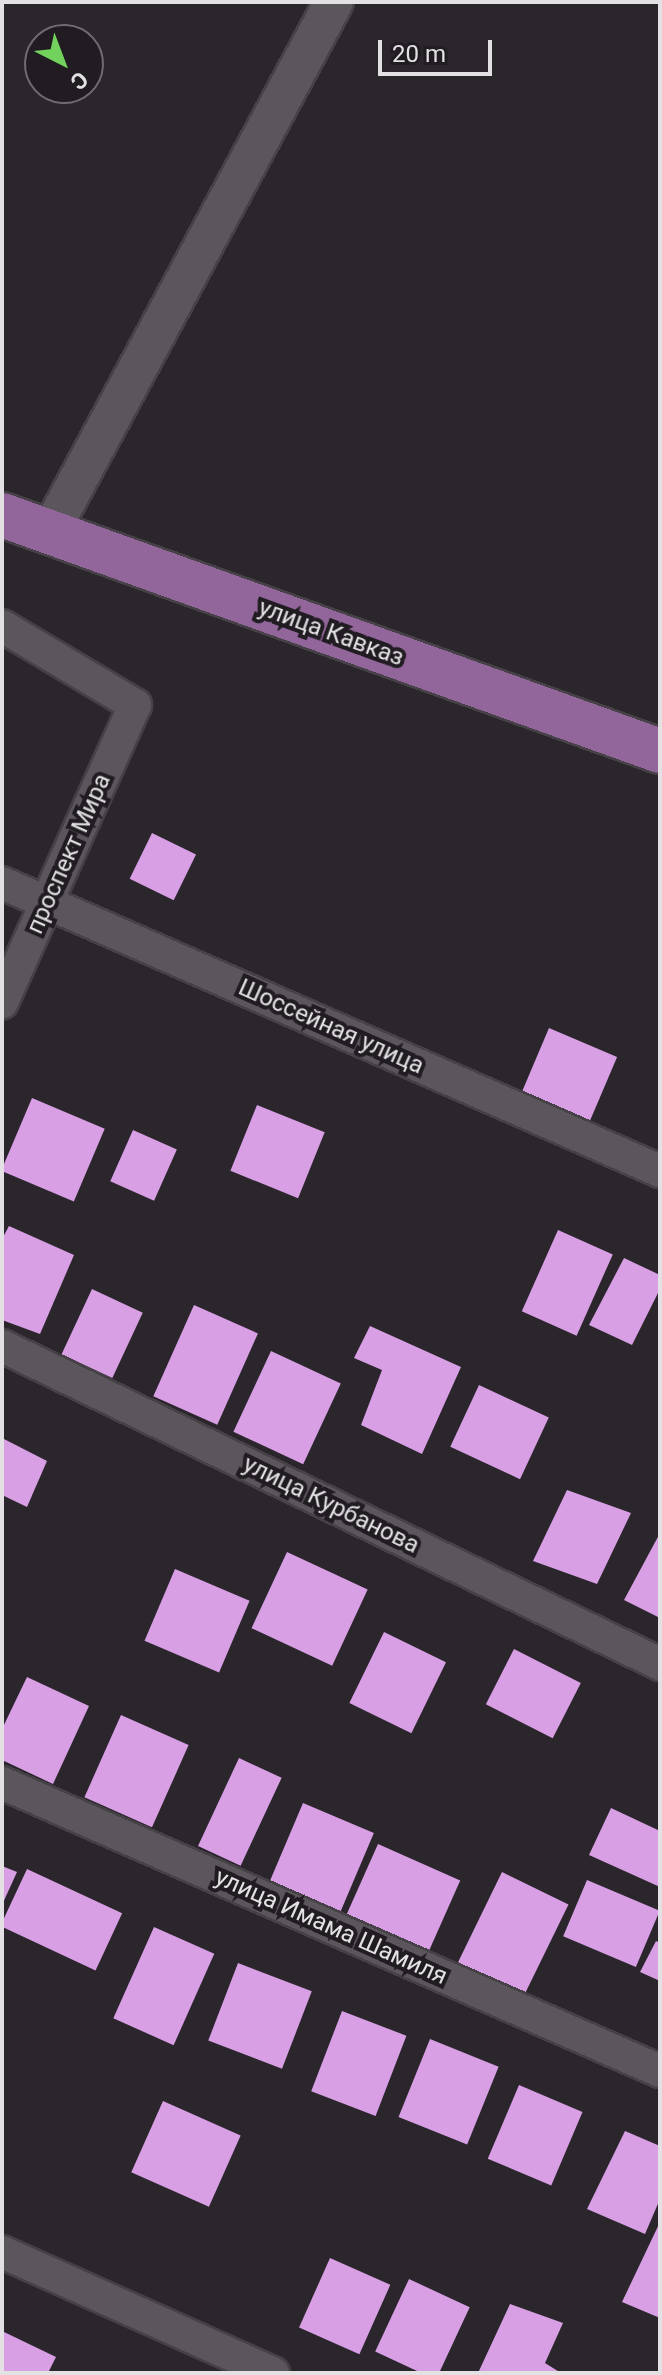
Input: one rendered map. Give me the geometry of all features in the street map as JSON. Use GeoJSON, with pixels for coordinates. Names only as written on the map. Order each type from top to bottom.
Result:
{"type":"FeatureCollection","features":[{"type":"Feature","properties":{"kind":"highway","name":"улица Кавказ"},"geometry":{"type":"LineString","coordinates":[[2,515],[660,751]]}},
{"type":"Feature","properties":{"kind":"street"},"geometry":{"type":"LineString","coordinates":[[50,532],[334,2]]}},
{"type":"Feature","properties":{"kind":"street","name":"проспект Мира"},"geometry":{"type":"LineString","coordinates":[[2,626],[135,705],[2,1003]]}},
{"type":"Feature","properties":{"kind":"street","name":"Шоссейная улица"},"geometry":{"type":"LineString","coordinates":[[2,883],[660,1171]]}},
{"type":"Feature","properties":{"kind":"street","name":"улица Курбанова"},"geometry":{"type":"LineString","coordinates":[[2,1346],[660,1664]]}},
{"type":"Feature","properties":{"kind":"street","name":"улица Имама Шамиля"},"geometry":{"type":"LineString","coordinates":[[2,1783],[660,2071]]}},
{"type":"Feature","properties":{"kind":"street"},"geometry":{"type":"LineString","coordinates":[[2,2252],[273,2373]]}},
{"type":"Feature","properties":{"kind":"building"},"geometry":{"type":"Polygon","coordinates":[[[152,833],[196,854],[174,900],[130,879],[152,833]]]}},
{"type":"Feature","properties":{"kind":"building"},"geometry":{"type":"Polygon","coordinates":[[[549,1028],[617,1057],[590,1121],[522,1092],[549,1028]]]}},
{"type":"Feature","properties":{"kind":"building"},"geometry":{"type":"Polygon","coordinates":[[[32,1098],[105,1129],[74,1202],[2,1171],[32,1098]]]}},
{"type":"Feature","properties":{"kind":"building"},"geometry":{"type":"Polygon","coordinates":[[[257,1105],[325,1132],[298,1198],[230,1171],[257,1105]]]}},
{"type":"Feature","properties":{"kind":"building"},"geometry":{"type":"Polygon","coordinates":[[[133,1130],[177,1150],[154,1201],[110,1181],[133,1130]]]}},
{"type":"Feature","properties":{"kind":"building"},"geometry":{"type":"Polygon","coordinates":[[[9,1226],[74,1255],[40,1334],[2,1320],[2,1239],[9,1226]]]}},
{"type":"Feature","properties":{"kind":"building"},"geometry":{"type":"Polygon","coordinates":[[[558,1230],[613,1254],[577,1336],[522,1311],[558,1230]]]}},
{"type":"Feature","properties":{"kind":"building"},"geometry":{"type":"Polygon","coordinates":[[[624,1258],[660,1275],[660,1289],[632,1345],[589,1325],[624,1258]]]}},
{"type":"Feature","properties":{"kind":"building"},"geometry":{"type":"Polygon","coordinates":[[[92,1289],[143,1313],[112,1378],[62,1354],[92,1289]]]}},
{"type":"Feature","properties":{"kind":"building"},"geometry":{"type":"Polygon","coordinates":[[[194,1305],[258,1333],[217,1425],[153,1396],[194,1305]]]}},
{"type":"Feature","properties":{"kind":"building"},"geometry":{"type":"Polygon","coordinates":[[[370,1326],[461,1367],[422,1454],[361,1425],[382,1370],[354,1358],[370,1326]]]}},
{"type":"Feature","properties":{"kind":"building"},"geometry":{"type":"Polygon","coordinates":[[[271,1351],[341,1384],[303,1464],[233,1432],[271,1351]]]}},
{"type":"Feature","properties":{"kind":"building"},"geometry":{"type":"Polygon","coordinates":[[[479,1385],[549,1418],[520,1479],[450,1447],[479,1385]]]}},
{"type":"Feature","properties":{"kind":"building"},"geometry":{"type":"Polygon","coordinates":[[[4,1439],[47,1461],[27,1507],[2,1495],[4,1439]]]}},
{"type":"Feature","properties":{"kind":"building"},"geometry":{"type":"Polygon","coordinates":[[[567,1490],[631,1513],[597,1584],[533,1561],[567,1490]]]}},
{"type":"Feature","properties":{"kind":"building"},"geometry":{"type":"Polygon","coordinates":[[[660,1533],[660,1618],[624,1600],[660,1533]]]}},
{"type":"Feature","properties":{"kind":"building"},"geometry":{"type":"Polygon","coordinates":[[[287,1552],[368,1590],[332,1666],[252,1628],[287,1552]]]}},
{"type":"Feature","properties":{"kind":"building"},"geometry":{"type":"Polygon","coordinates":[[[175,1569],[250,1601],[219,1672],[145,1641],[175,1569]]]}},
{"type":"Feature","properties":{"kind":"building"},"geometry":{"type":"Polygon","coordinates":[[[384,1632],[446,1662],[411,1733],[349,1703],[384,1632]]]}},
{"type":"Feature","properties":{"kind":"building"},"geometry":{"type":"Polygon","coordinates":[[[514,1649],[581,1683],[553,1738],[486,1704],[514,1649]]]}},
{"type":"Feature","properties":{"kind":"building"},"geometry":{"type":"Polygon","coordinates":[[[27,1677],[89,1706],[53,1784],[2,1760],[2,1729],[27,1677]]]}},
{"type":"Feature","properties":{"kind":"building"},"geometry":{"type":"Polygon","coordinates":[[[121,1715],[189,1745],[152,1827],[84,1797],[121,1715]]]}},
{"type":"Feature","properties":{"kind":"building"},"geometry":{"type":"Polygon","coordinates":[[[239,1758],[282,1778],[241,1866],[198,1846],[239,1758]]]}},
{"type":"Feature","properties":{"kind":"building"},"geometry":{"type":"Polygon","coordinates":[[[303,1803],[374,1833],[341,1911],[270,1881],[303,1803]]]}},
{"type":"Feature","properties":{"kind":"building"},"geometry":{"type":"Polygon","coordinates":[[[611,1808],[660,1831],[660,1887],[589,1855],[611,1808]]]}},
{"type":"Feature","properties":{"kind":"building"},"geometry":{"type":"Polygon","coordinates":[[[378,1844],[460,1881],[429,1951],[347,1914],[378,1844]]]}},
{"type":"Feature","properties":{"kind":"building"},"geometry":{"type":"Polygon","coordinates":[[[2,1866],[17,1872],[2,1905],[2,1866]]]}},
{"type":"Feature","properties":{"kind":"building"},"geometry":{"type":"Polygon","coordinates":[[[27,1869],[122,1913],[96,1970],[2,1927],[27,1869]]]}},
{"type":"Feature","properties":{"kind":"building"},"geometry":{"type":"Polygon","coordinates":[[[502,1872],[569,1904],[524,1996],[457,1964],[502,1872]]]}},
{"type":"Feature","properties":{"kind":"building"},"geometry":{"type":"Polygon","coordinates":[[[587,1880],[660,1911],[636,1967],[563,1936],[587,1880]]]}},
{"type":"Feature","properties":{"kind":"building"},"geometry":{"type":"Polygon","coordinates":[[[154,1927],[214,1954],[174,2045],[113,2018],[154,1927]]]}},
{"type":"Feature","properties":{"kind":"building"},"geometry":{"type":"Polygon","coordinates":[[[656,1941],[660,1943],[660,1981],[640,1972],[656,1941]]]}},
{"type":"Feature","properties":{"kind":"building"},"geometry":{"type":"Polygon","coordinates":[[[238,1963],[312,1991],[282,2069],[208,2040],[238,1963]]]}},
{"type":"Feature","properties":{"kind":"building"},"geometry":{"type":"Polygon","coordinates":[[[342,2011],[406,2036],[376,2116],[311,2091],[342,2011]]]}},
{"type":"Feature","properties":{"kind":"building"},"geometry":{"type":"Polygon","coordinates":[[[430,2039],[499,2067],[467,2145],[399,2117],[430,2039]]]}},
{"type":"Feature","properties":{"kind":"building"},"geometry":{"type":"Polygon","coordinates":[[[519,2085],[583,2112],[551,2186],[488,2159],[519,2085]]]}},
{"type":"Feature","properties":{"kind":"building"},"geometry":{"type":"Polygon","coordinates":[[[163,2101],[241,2136],[209,2207],[131,2172],[163,2101]]]}},
{"type":"Feature","properties":{"kind":"building"},"geometry":{"type":"Polygon","coordinates":[[[625,2131],[660,2146],[660,2199],[645,2234],[587,2209],[625,2131]]]}},
{"type":"Feature","properties":{"kind":"building"},"geometry":{"type":"Polygon","coordinates":[[[660,2222],[660,2318],[622,2302],[660,2222]]]}},
{"type":"Feature","properties":{"kind":"building"},"geometry":{"type":"Polygon","coordinates":[[[330,2258],[390,2285],[359,2354],[299,2327],[330,2258]]]}},
{"type":"Feature","properties":{"kind":"building"},"geometry":{"type":"Polygon","coordinates":[[[409,2279],[470,2307],[439,2373],[421,2373],[375,2352],[409,2279]]]}},
{"type":"Feature","properties":{"kind":"building"},"geometry":{"type":"Polygon","coordinates":[[[510,2304],[563,2323],[545,2363],[561,2373],[478,2373],[510,2304]]]}},
{"type":"Feature","properties":{"kind":"building"},"geometry":{"type":"Polygon","coordinates":[[[2,2331],[56,2357],[48,2373],[2,2373],[2,2331]]]}}]}
